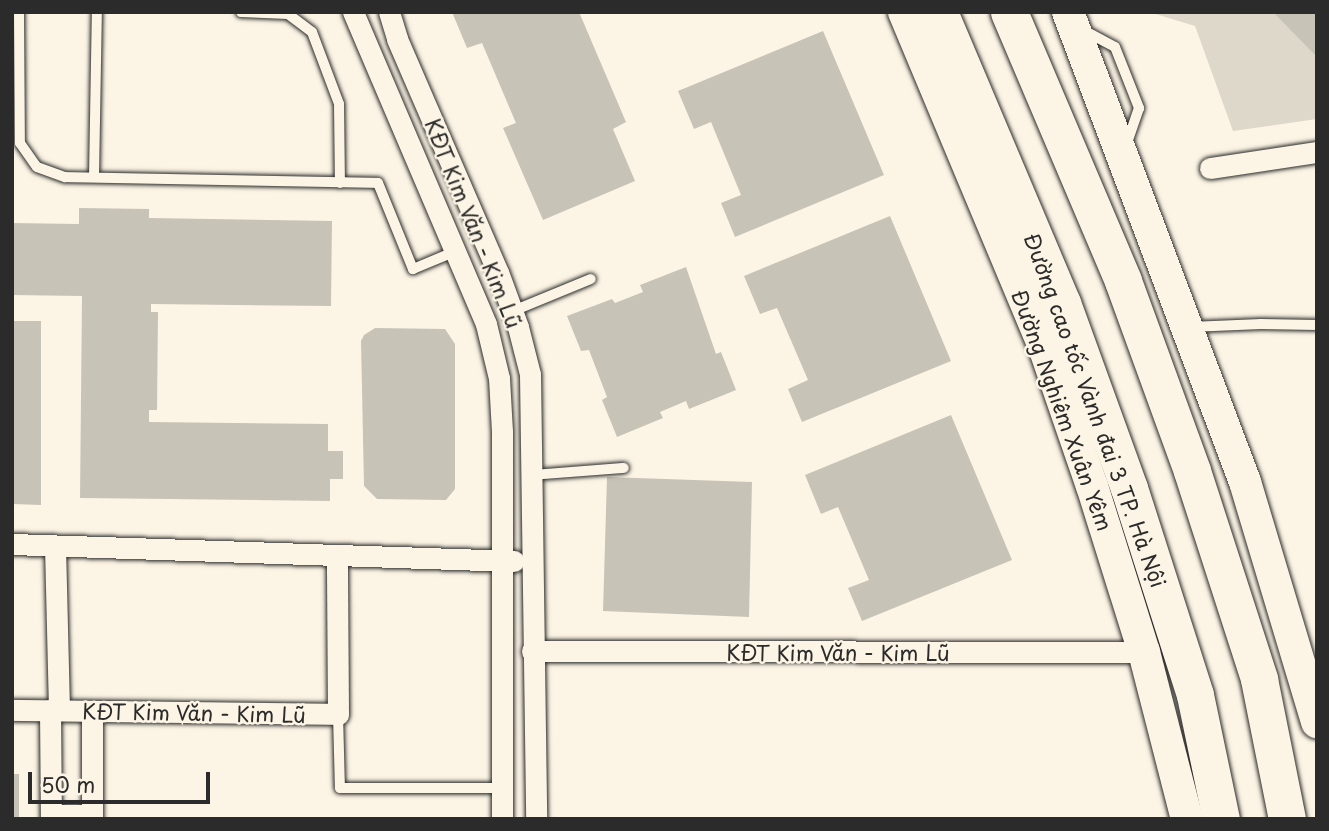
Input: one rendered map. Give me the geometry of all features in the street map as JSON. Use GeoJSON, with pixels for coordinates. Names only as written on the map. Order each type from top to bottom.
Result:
{"type":"FeatureCollection","features":[{"type":"Feature","properties":{"kind":"highway","name":"Đường cao tốc Vành đai 3 TP. Hà Nội"},"geometry":{"type":"LineString","coordinates":[[939,12],[1062,303],[1129,488],[1195,695],[1221,819]]}},
{"type":"Feature","properties":{"kind":"highway"},"geometry":{"type":"LineString","coordinates":[[1009,12],[1123,281],[1192,471],[1259,679],[1287,819]]}},
{"type":"Feature","properties":{"kind":"main road","name":"Đường Nghiêm Xuân Yêm"},"geometry":{"type":"LineString","coordinates":[[904,12],[1042,344],[1093,486],[1144,652],[1187,819]]}},
{"type":"Feature","properties":{"kind":"main road"},"geometry":{"type":"LineString","coordinates":[[1070,18],[1245,482],[1317,722]]}},
{"type":"Feature","properties":{"kind":"street","name":"KĐT Kim Văn - Kim Lũ"},"geometry":{"type":"LineString","coordinates":[[353,12],[470,281],[486,324],[499,377],[502,431],[502,819]]}},
{"type":"Feature","properties":{"kind":"street","name":"KĐT Kim Văn - Kim Lũ"},"geometry":{"type":"LineString","coordinates":[[389,12],[397,39],[498,272],[513,311],[530,374],[536,819]]}},
{"type":"Feature","properties":{"kind":"street"},"geometry":{"type":"LineString","coordinates":[[1210,168],[1317,152]]}},
{"type":"Feature","properties":{"kind":"street"},"geometry":{"type":"LineString","coordinates":[[470,281],[498,272]]}},
{"type":"Feature","properties":{"kind":"street"},"geometry":{"type":"LineString","coordinates":[[502,431],[531,430]]}},
{"type":"Feature","properties":{"kind":"street"},"geometry":{"type":"LineString","coordinates":[[12,544],[502,562],[533,560]]}},
{"type":"Feature","properties":{"kind":"street","name":"KĐT Kim Văn - Kim Lũ"},"geometry":{"type":"LineString","coordinates":[[54,710],[55,545]]}},
{"type":"Feature","properties":{"kind":"street","name":"KĐT Kim Văn - Kim Lũ"},"geometry":{"type":"LineString","coordinates":[[12,710],[338,714],[337,555]]}},
{"type":"Feature","properties":{"kind":"street","name":"KĐT Kim Văn - Kim Lũ"},"geometry":{"type":"LineString","coordinates":[[532,651],[1144,652]]}},
{"type":"Feature","properties":{"kind":"street"},"geometry":{"type":"LineString","coordinates":[[54,710],[51,817],[92,817],[92,711]]}},
{"type":"Feature","properties":{"kind":"lane"},"geometry":{"type":"LineString","coordinates":[[19,12],[20,143],[37,167],[65,177],[378,183],[413,269],[456,251]]}},
{"type":"Feature","properties":{"kind":"lane"},"geometry":{"type":"LineString","coordinates":[[94,177],[97,12]]}},
{"type":"Feature","properties":{"kind":"lane"},"geometry":{"type":"LineString","coordinates":[[241,12],[288,14],[312,32],[339,104],[340,183]]}},
{"type":"Feature","properties":{"kind":"lane"},"geometry":{"type":"LineString","coordinates":[[513,311],[591,279]]}},
{"type":"Feature","properties":{"kind":"lane"},"geometry":{"type":"LineString","coordinates":[[1187,328],[1261,324],[1317,326]]}},
{"type":"Feature","properties":{"kind":"lane"},"geometry":{"type":"LineString","coordinates":[[532,475],[624,468]]}},
{"type":"Feature","properties":{"kind":"lane"},"geometry":{"type":"LineString","coordinates":[[338,714],[340,788],[502,788]]}},
{"type":"Feature","properties":{"kind":"shaded area"},"geometry":{"type":"Polygon","coordinates":[[[1149,12],[1317,12],[1317,119],[1233,131],[1195,26],[1149,12]]]}},
{"type":"Feature","properties":{"kind":"building"},"geometry":{"type":"Polygon","coordinates":[[[452,12],[579,12],[626,122],[613,129],[635,181],[543,220],[503,128],[516,123],[482,43],[467,48],[452,12]]]}},
{"type":"Feature","properties":{"kind":"building"},"geometry":{"type":"Polygon","coordinates":[[[1273,12],[1317,12],[1317,57],[1273,12]]]}},
{"type":"Feature","properties":{"kind":"building"},"geometry":{"type":"Polygon","coordinates":[[[823,31],[884,175],[735,237],[721,203],[741,195],[711,122],[694,129],[678,91],[823,31]]]}},
{"type":"Feature","properties":{"kind":"building"},"geometry":{"type":"Polygon","coordinates":[[[79,208],[149,209],[149,218],[332,221],[331,306],[151,304],[151,312],[158,312],[157,410],[149,410],[149,422],[328,424],[328,451],[343,451],[343,479],[330,479],[330,501],[80,498],[82,296],[12,295],[12,223],[79,224],[79,208]]]}},
{"type":"Feature","properties":{"kind":"building"},"geometry":{"type":"Polygon","coordinates":[[[890,216],[951,361],[802,422],[788,389],[808,380],[777,308],[760,314],[744,276],[890,216]]]}},
{"type":"Feature","properties":{"kind":"building"},"geometry":{"type":"Polygon","coordinates":[[[686,267],[716,354],[721,352],[736,390],[689,409],[686,401],[660,412],[663,418],[617,437],[602,400],[607,397],[589,350],[581,351],[567,316],[612,299],[615,303],[643,292],[640,285],[686,267]]]}},
{"type":"Feature","properties":{"kind":"building"},"geometry":{"type":"Polygon","coordinates":[[[12,321],[41,321],[41,505],[12,504],[12,321]]]}},
{"type":"Feature","properties":{"kind":"building"},"geometry":{"type":"Polygon","coordinates":[[[375,328],[445,329],[455,344],[455,489],[446,500],[377,499],[364,486],[361,341],[364,335],[375,328]]]}},
{"type":"Feature","properties":{"kind":"building"},"geometry":{"type":"Polygon","coordinates":[[[951,415],[1012,560],[862,621],[848,588],[869,580],[838,507],[821,514],[805,475],[951,415]]]}},
{"type":"Feature","properties":{"kind":"building"},"geometry":{"type":"Polygon","coordinates":[[[607,477],[752,482],[749,617],[603,611],[607,477]]]}},
{"type":"Feature","properties":{"kind":"building"},"geometry":{"type":"Polygon","coordinates":[[[12,774],[19,774],[19,819],[12,819],[12,774]]]}}]}
